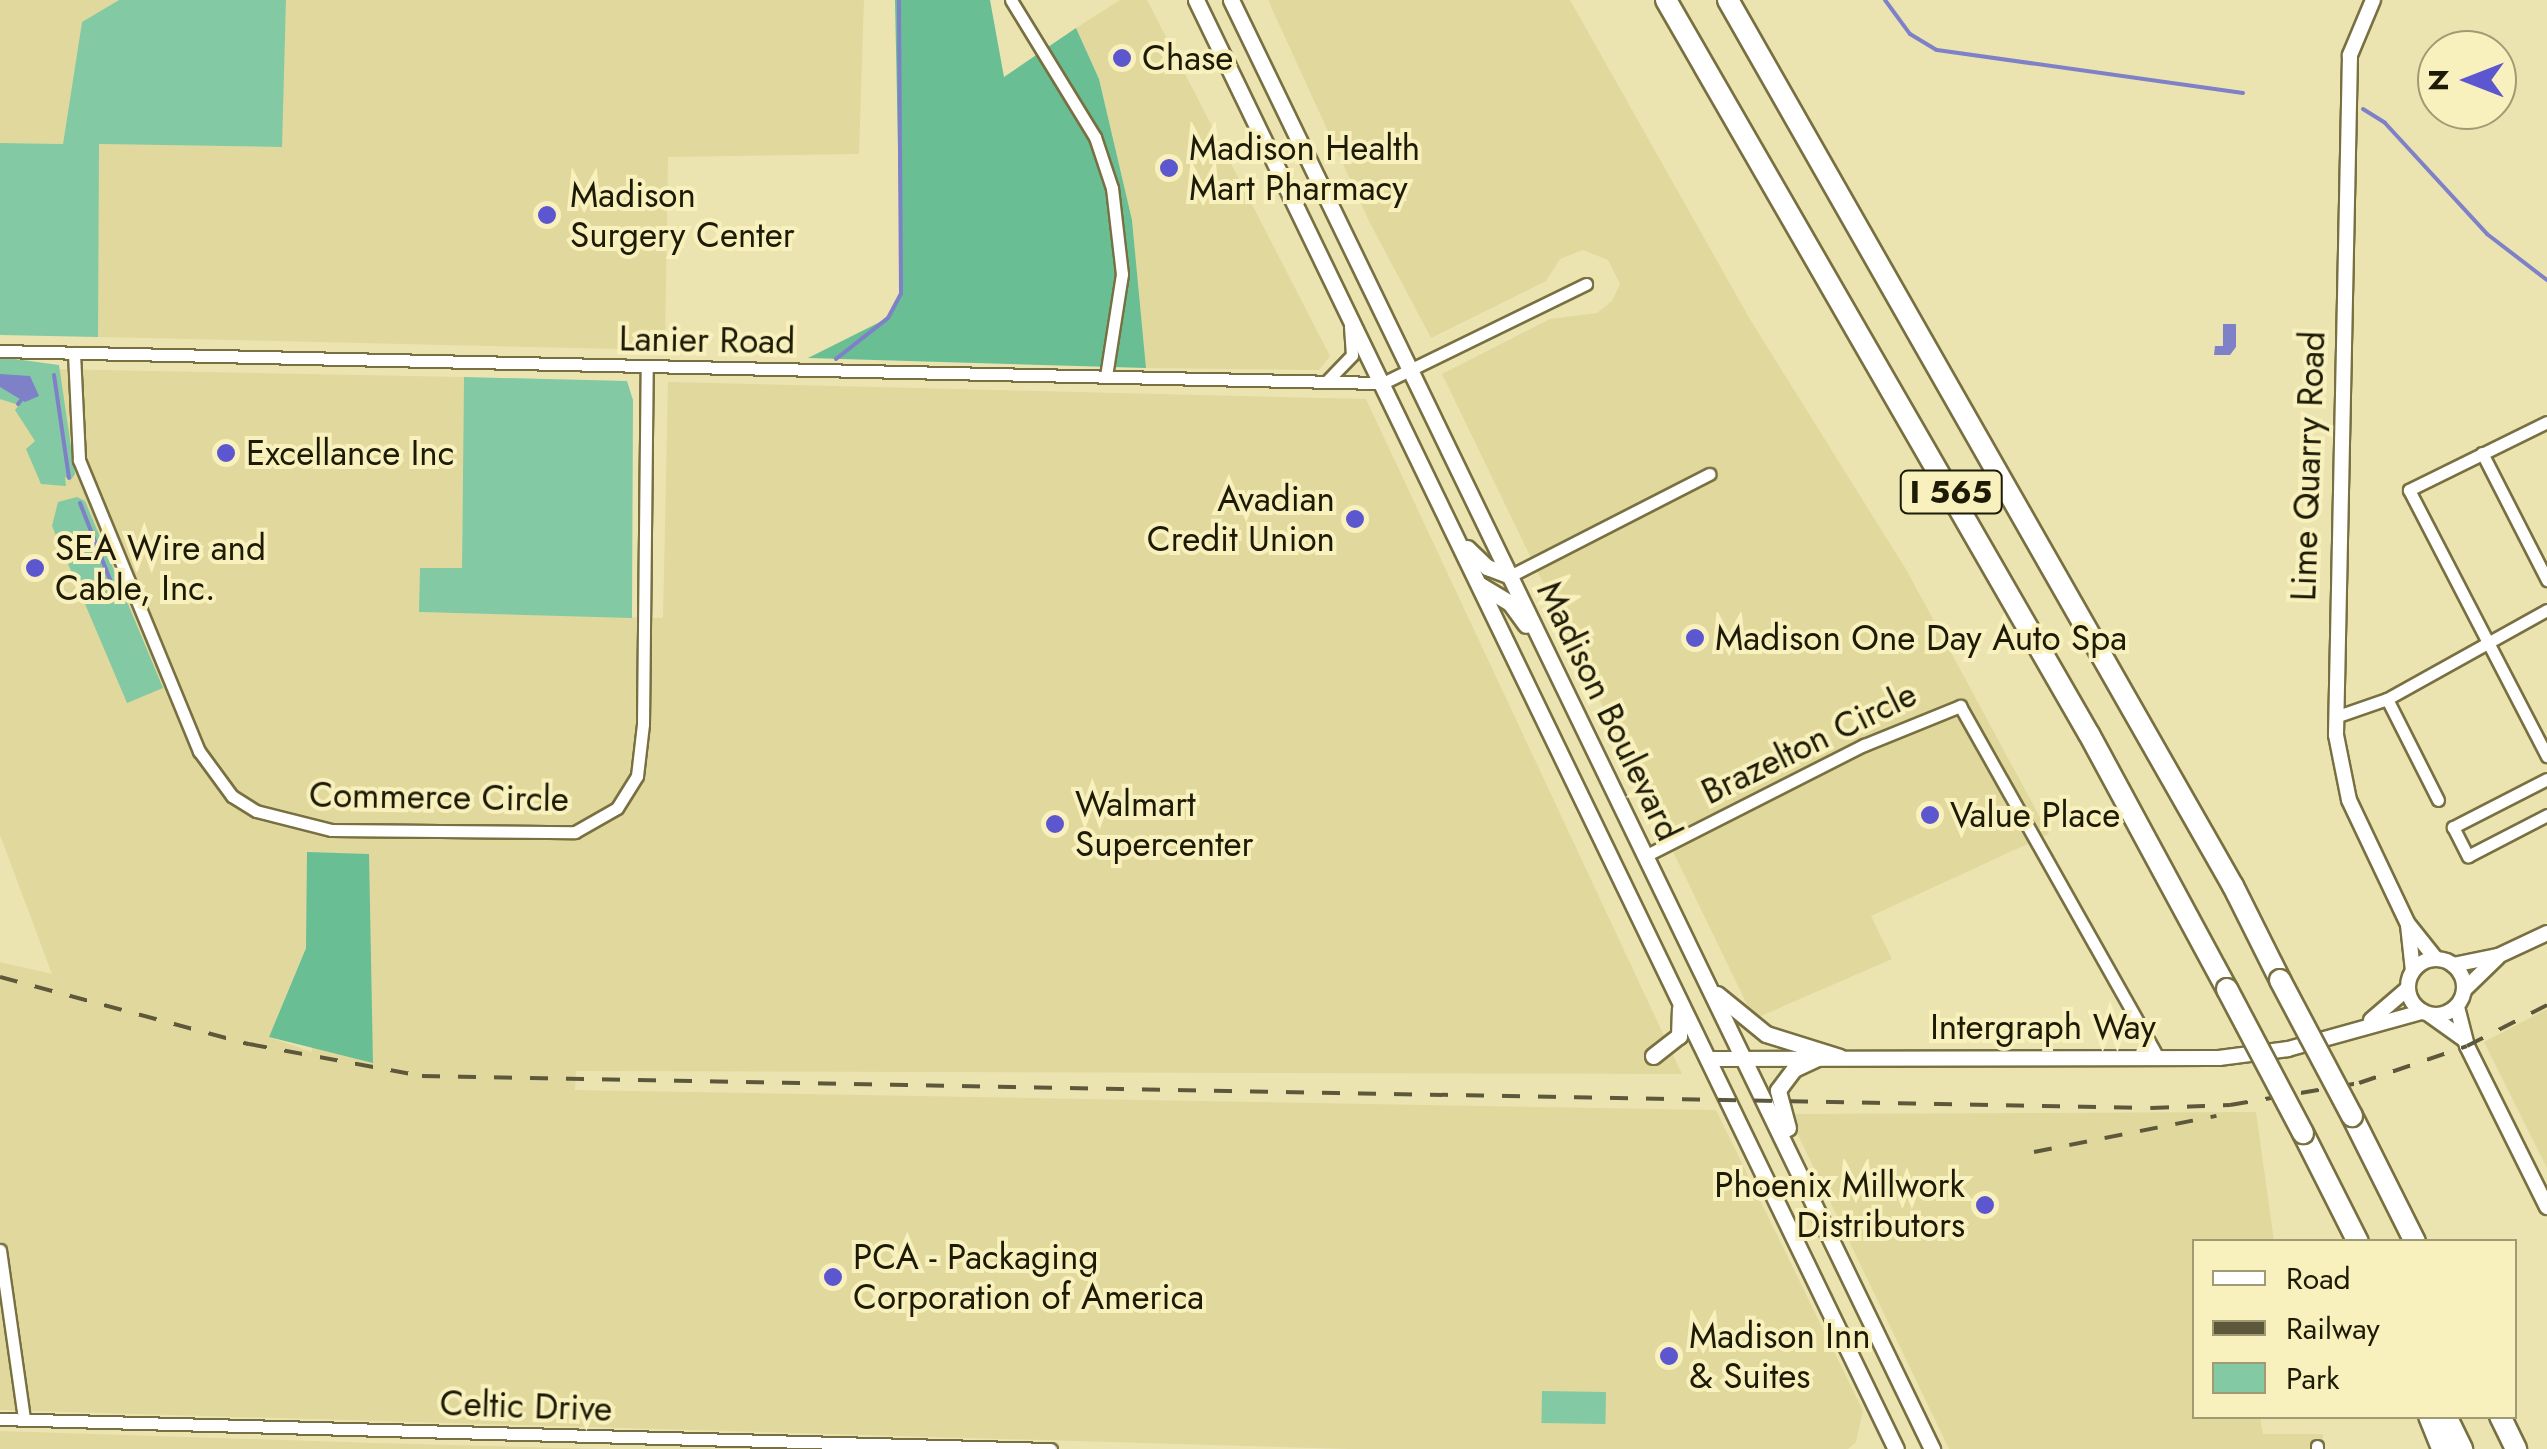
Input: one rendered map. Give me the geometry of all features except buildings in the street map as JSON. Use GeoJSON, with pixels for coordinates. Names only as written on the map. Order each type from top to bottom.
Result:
{"type":"FeatureCollection","features":[{"type":"Feature","properties":{"kind":"highway","name":"I 565"},"geometry":{"type":"LineString","coordinates":[[1666,0],[2089,734],[2228,988],[2355,1239]]}},
{"type":"Feature","properties":{"kind":"highway","name":"I 565"},"geometry":{"type":"LineString","coordinates":[[1728,0],[2234,886],[2414,1239]]}},
{"type":"Feature","properties":{"kind":"highway"},"geometry":{"type":"LineString","coordinates":[[1741,0],[1778,87]]}},
{"type":"Feature","properties":{"kind":"highway"},"geometry":{"type":"LineString","coordinates":[[2430,1419],[2442,1449]]}},
{"type":"Feature","properties":{"kind":"highway"},"geometry":{"type":"LineString","coordinates":[[2447,1419],[2462,1449]]}},
{"type":"Feature","properties":{"kind":"highway"},"geometry":{"type":"LineString","coordinates":[[2501,1419],[2516,1449]]}},
{"type":"Feature","properties":{"kind":"main road","name":"Madison Boulevard"},"geometry":{"type":"LineString","coordinates":[[1196,0],[1711,1058],[1896,1449]]}},
{"type":"Feature","properties":{"kind":"main road","name":"Madison Boulevard"},"geometry":{"type":"LineString","coordinates":[[1231,0],[1932,1449]]}},
{"type":"Feature","properties":{"kind":"main road"},"geometry":{"type":"LineString","coordinates":[[1258,129],[1286,115]]}},
{"type":"Feature","properties":{"kind":"main road"},"geometry":{"type":"LineString","coordinates":[[1451,530],[1487,567],[1510,576]]}},
{"type":"Feature","properties":{"kind":"main road"},"geometry":{"type":"LineString","coordinates":[[1480,585],[1510,604],[1544,648]]}},
{"type":"Feature","properties":{"kind":"main road"},"geometry":{"type":"LineString","coordinates":[[1641,917],[1683,1022],[1672,1046],[1653,1056]]}},
{"type":"Feature","properties":{"kind":"main road"},"geometry":{"type":"LineString","coordinates":[[1707,984],[1766,1034],[1840,1058]]}},
{"type":"Feature","properties":{"kind":"main road"},"geometry":{"type":"LineString","coordinates":[[1810,1198],[1777,1102],[1794,1069],[1818,1058]]}},
{"type":"Feature","properties":{"kind":"street"},"geometry":{"type":"LineString","coordinates":[[1011,0],[1095,138],[1112,188],[1122,274],[1106,376]]}},
{"type":"Feature","properties":{"kind":"street","name":"Lime Quarry Road"},"geometry":{"type":"LineString","coordinates":[[2373,0],[2350,55],[2335,717],[2349,800],[2408,924],[2436,958]]}},
{"type":"Feature","properties":{"kind":"street","name":"Lanier Road"},"geometry":{"type":"LineString","coordinates":[[0,351],[1383,383],[1586,284]]}},
{"type":"Feature","properties":{"kind":"street"},"geometry":{"type":"LineString","coordinates":[[1324,383],[1352,355],[1348,312]]}},
{"type":"Feature","properties":{"kind":"street","name":"Commerce Circle"},"geometry":{"type":"LineString","coordinates":[[74,352],[79,460],[199,751],[232,796],[256,811],[331,830],[575,832],[617,808],[637,776],[643,724],[647,367]]}},
{"type":"Feature","properties":{"kind":"street"},"geometry":{"type":"LineString","coordinates":[[2547,422],[2409,490],[2547,756]]}},
{"type":"Feature","properties":{"kind":"street"},"geometry":{"type":"LineString","coordinates":[[2482,453],[2547,580]]}},
{"type":"Feature","properties":{"kind":"street"},"geometry":{"type":"LineString","coordinates":[[1510,576],[1709,474]]}},
{"type":"Feature","properties":{"kind":"street"},"geometry":{"type":"LineString","coordinates":[[2335,717],[2388,699],[2547,610]]}},
{"type":"Feature","properties":{"kind":"street"},"geometry":{"type":"LineString","coordinates":[[2388,699],[2438,800]]}},
{"type":"Feature","properties":{"kind":"street","name":"Brazelton Circle"},"geometry":{"type":"LineString","coordinates":[[1645,856],[1864,745],[1960,706],[2158,1057]]}},
{"type":"Feature","properties":{"kind":"street"},"geometry":{"type":"LineString","coordinates":[[2547,779],[2453,827],[2468,856],[2547,815]]}},
{"type":"Feature","properties":{"kind":"street","name":"Lime Quarry Road"},"geometry":{"type":"LineString","coordinates":[[2408,924],[2412,971]]}},
{"type":"Feature","properties":{"kind":"street"},"geometry":{"type":"LineString","coordinates":[[2465,1040],[2426,1014],[2408,988],[2412,971],[2436,958],[2454,964],[2498,956],[2547,933]]}},
{"type":"Feature","properties":{"kind":"street"},"geometry":{"type":"LineString","coordinates":[[2498,956],[2464,990],[2456,1007],[2465,1040],[2547,1207]]}},
{"type":"Feature","properties":{"kind":"street"},"geometry":{"type":"LineString","coordinates":[[2454,964],[2464,990]]}},
{"type":"Feature","properties":{"kind":"street","name":"Intergraph Way"},"geometry":{"type":"LineString","coordinates":[[2370,1021],[2408,988]]}},
{"type":"Feature","properties":{"kind":"street"},"geometry":{"type":"LineString","coordinates":[[2426,1014],[2456,1007]]}},
{"type":"Feature","properties":{"kind":"street","name":"Intergraph Way"},"geometry":{"type":"LineString","coordinates":[[1711,1058],[2219,1058],[2288,1049],[2370,1021],[2426,1014]]}},
{"type":"Feature","properties":{"kind":"street"},"geometry":{"type":"LineString","coordinates":[[0,1250],[24,1419]]}},
{"type":"Feature","properties":{"kind":"street","name":"Celtic Drive"},"geometry":{"type":"LineString","coordinates":[[0,1419],[1051,1449]]}},
{"type":"Feature","properties":{"kind":"shaded area"},"geometry":{"type":"Polygon","coordinates":[[[0,0],[119,0],[82,22],[63,144],[0,143],[0,0]]]}},
{"type":"Feature","properties":{"kind":"shaded area"},"geometry":{"type":"Polygon","coordinates":[[[286,0],[864,0],[859,154],[668,157],[665,350],[98,337],[98,144],[281,147],[286,0]]]}},
{"type":"Feature","properties":{"kind":"shaded area"},"geometry":{"type":"Polygon","coordinates":[[[1120,0],[1147,0],[1330,356],[1319,370],[1146,368],[1132,220],[1099,79],[1076,28],[1120,0]]]}},
{"type":"Feature","properties":{"kind":"shaded area"},"geometry":{"type":"Polygon","coordinates":[[[1268,0],[1570,0],[1751,321],[1907,571],[2049,834],[1871,916],[1892,959],[1754,1019],[1442,374],[1550,319],[1597,313],[1612,301],[1620,284],[1608,260],[1583,250],[1560,259],[1546,281],[1431,338],[1369,221],[1268,0]]]}},
{"type":"Feature","properties":{"kind":"shaded area"},"geometry":{"type":"Polygon","coordinates":[[[0,368],[464,377],[462,568],[419,612],[663,618],[668,382],[1366,399],[1682,1074],[576,1071],[575,1090],[1716,1110],[1863,1411],[1856,1442],[1848,1449],[1349,1449],[0,1410],[0,962],[52,974],[0,835],[0,368]],[[306,947],[269,1037],[312,1052],[306,947]]]}},
{"type":"Feature","properties":{"kind":"shaded area"},"geometry":{"type":"Polygon","coordinates":[[[2547,1009],[2547,1168],[2484,1042],[2547,1009]]]}},
{"type":"Feature","properties":{"kind":"shaded area"},"geometry":{"type":"Polygon","coordinates":[[[2256,1112],[2274,1239],[2192,1239],[2192,1419],[2260,1419],[2263,1434],[2323,1434],[2323,1449],[1949,1449],[1788,1114],[2256,1112]]]}},
{"type":"Feature","properties":{"kind":"shaded area"},"geometry":{"type":"Polygon","coordinates":[[[0,1431],[376,1443],[601,1449],[0,1449],[0,1431]]]}},
{"type":"Feature","properties":{"kind":"green space"},"geometry":{"type":"Polygon","coordinates":[[[119,0],[286,0],[282,147],[99,144],[98,337],[0,335],[0,143],[63,144],[82,22],[119,0]]]}},
{"type":"Feature","properties":{"kind":"green space"},"geometry":{"type":"Polygon","coordinates":[[[895,0],[990,0],[1004,77],[1076,28],[1099,79],[1132,220],[1146,368],[808,358],[888,318],[901,294],[895,0]]]}},
{"type":"Feature","properties":{"kind":"green space"},"geometry":{"type":"Polygon","coordinates":[[[0,357],[59,365],[75,474],[68,484],[71,479],[65,477],[66,486],[41,484],[26,449],[35,441],[15,410],[19,405],[0,399],[0,357]]]}},
{"type":"Feature","properties":{"kind":"green space"},"geometry":{"type":"Polygon","coordinates":[[[464,377],[627,381],[633,400],[632,618],[419,612],[420,568],[462,568],[464,377]]]}},
{"type":"Feature","properties":{"kind":"green space"},"geometry":{"type":"Polygon","coordinates":[[[77,497],[85,501],[163,688],[127,703],[52,526],[58,502],[77,497]]]}},
{"type":"Feature","properties":{"kind":"green space"},"geometry":{"type":"Polygon","coordinates":[[[307,852],[369,854],[373,1063],[269,1037],[306,948],[307,852]]]}},
{"type":"Feature","properties":{"kind":"green space"},"geometry":{"type":"Polygon","coordinates":[[[1542,1391],[1606,1392],[1605,1424],[1541,1423],[1542,1391]]]}},
{"type":"Feature","properties":{"kind":"water"},"geometry":{"type":"Polygon","coordinates":[[[2223,324],[2236,324],[2236,347],[2230,355],[2214,355],[2215,346],[2223,346],[2223,324]]]}},
{"type":"Feature","properties":{"kind":"water"},"geometry":{"type":"Polygon","coordinates":[[[0,374],[30,376],[39,396],[25,402],[0,387],[0,374]]]}},
{"type":"Feature","properties":{"kind":"waterway"},"geometry":{"type":"LineString","coordinates":[[836,359],[888,318],[901,294],[899,0]]}},
{"type":"Feature","properties":{"kind":"waterway"},"geometry":{"type":"LineString","coordinates":[[1885,0],[1910,34],[1937,50],[2243,93]]}},
{"type":"Feature","properties":{"kind":"waterway"},"geometry":{"type":"LineString","coordinates":[[2363,109],[2385,123],[2487,234],[2547,280]]}},
{"type":"Feature","properties":{"kind":"waterway"},"geometry":{"type":"LineString","coordinates":[[54,375],[69,478]]}},
{"type":"Feature","properties":{"kind":"waterway"},"geometry":{"type":"LineString","coordinates":[[18,404],[22,399]]}},
{"type":"Feature","properties":{"kind":"waterway"},"geometry":{"type":"LineString","coordinates":[[80,503],[118,600]]}},
{"type":"Feature","properties":{"kind":"railway"},"geometry":{"type":"LineString","coordinates":[[0,977],[249,1044],[422,1076],[2151,1108],[2230,1105],[2359,1083],[2467,1046],[2547,1005]]}},
{"type":"Feature","properties":{"kind":"railway"},"geometry":{"type":"LineString","coordinates":[[2034,1152],[2216,1116]]}},
{"type":"Feature","properties":{"kind":"place","name":"Chase"},"geometry":{"type":"Point","coordinates":[1122,58]}},
{"type":"Feature","properties":{"kind":"place","name":"Madison Health Mart Pharmacy"},"geometry":{"type":"Point","coordinates":[1169,168]}},
{"type":"Feature","properties":{"kind":"place","name":"Madison Surgery Center"},"geometry":{"type":"Point","coordinates":[547,215]}},
{"type":"Feature","properties":{"kind":"place","name":"Excellance Inc"},"geometry":{"type":"Point","coordinates":[226,453]}},
{"type":"Feature","properties":{"kind":"place","name":"Avadian Credit Union"},"geometry":{"type":"Point","coordinates":[1355,519]}},
{"type":"Feature","properties":{"kind":"place","name":"SEA Wire and Cable, Inc."},"geometry":{"type":"Point","coordinates":[35,568]}},
{"type":"Feature","properties":{"kind":"place","name":"Madison One Day Auto Spa"},"geometry":{"type":"Point","coordinates":[1695,638]}},
{"type":"Feature","properties":{"kind":"place","name":"Value Place"},"geometry":{"type":"Point","coordinates":[1930,815]}},
{"type":"Feature","properties":{"kind":"place","name":"Walmart Supercenter"},"geometry":{"type":"Point","coordinates":[1055,824]}},
{"type":"Feature","properties":{"kind":"place","name":"Phoenix Millwork Distributors"},"geometry":{"type":"Point","coordinates":[1985,1205]}},
{"type":"Feature","properties":{"kind":"place","name":"PCA - Packaging Corporation of America"},"geometry":{"type":"Point","coordinates":[833,1277]}},
{"type":"Feature","properties":{"kind":"place","name":"Madison Inn & Suites"},"geometry":{"type":"Point","coordinates":[1669,1356]}}]}
